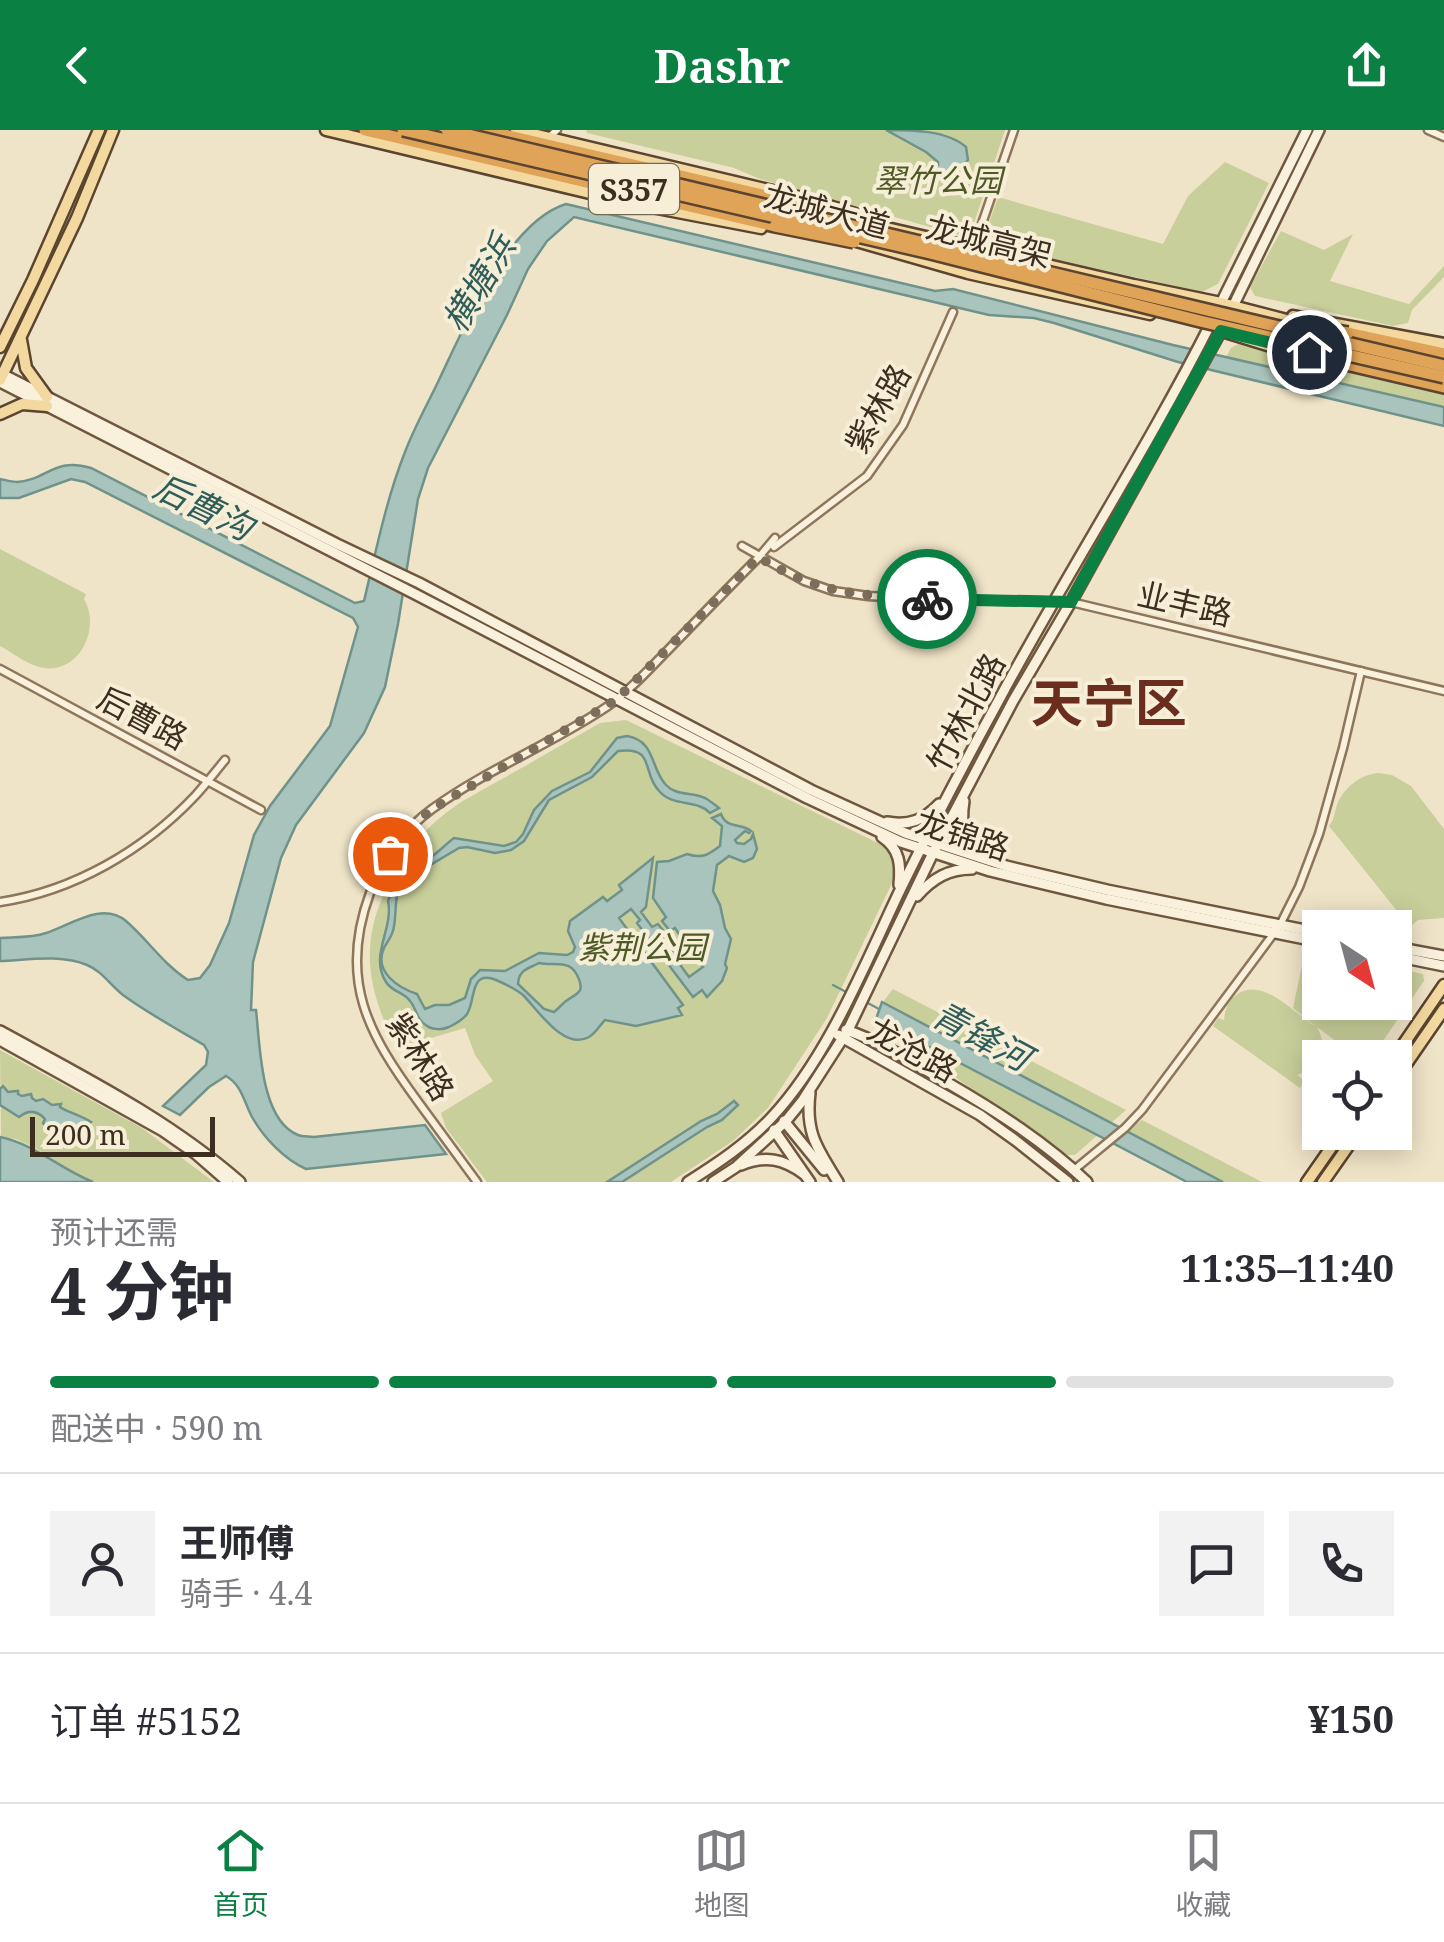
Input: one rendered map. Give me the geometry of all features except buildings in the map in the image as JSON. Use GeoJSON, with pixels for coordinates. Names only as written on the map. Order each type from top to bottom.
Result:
{"type":"FeatureCollection","features":[{"type":"Feature","properties":{"kind":"highway"},"geometry":{"type":"LineString","coordinates":[[369,130],[831,239],[933,245]]}},
{"type":"Feature","properties":{"kind":"highway","name":"龙城高架"},"geometry":{"type":"LineString","coordinates":[[403,130],[933,245],[1236,329],[1333,361],[1444,385]]}},
{"type":"Feature","properties":{"kind":"highway","name":"龙城高架"},"geometry":{"type":"LineString","coordinates":[[447,130],[1252,321],[1348,332],[1444,360]]}},
{"type":"Feature","properties":{"kind":"highway"},"geometry":{"type":"LineString","coordinates":[[483,130],[515,134],[784,200],[933,245]]}},
{"type":"Feature","properties":{"kind":"main road"},"geometry":{"type":"LineString","coordinates":[[0,347],[99,130]]}},
{"type":"Feature","properties":{"kind":"main road"},"geometry":{"type":"LineString","coordinates":[[1,377],[116,130]]}},
{"type":"Feature","properties":{"kind":"main road"},"geometry":{"type":"LineString","coordinates":[[326,130],[636,204],[895,254]]}},
{"type":"Feature","properties":{"kind":"main road","name":"龙城大道"},"geometry":{"type":"LineString","coordinates":[[369,130],[834,234],[968,273],[1221,331],[1333,366],[1444,385]]}},
{"type":"Feature","properties":{"kind":"main road","name":"龙城大道"},"geometry":{"type":"LineString","coordinates":[[470,130],[933,245],[974,248],[1227,305],[1444,360]]}},
{"type":"Feature","properties":{"kind":"main road","name":"竹林北路"},"geometry":{"type":"LineString","coordinates":[[1204,349],[1221,331],[1227,305],[1307,130]]}},
{"type":"Feature","properties":{"kind":"main road","name":"竹林北路"},"geometry":{"type":"LineString","coordinates":[[713,1182],[736,1167],[786,1121],[845,1034],[1013,701],[1071,602],[1204,349],[1209,328],[1227,305],[1320,130]]}},
{"type":"Feature","properties":{"kind":"main road"},"geometry":{"type":"LineString","coordinates":[[515,134],[553,133],[802,198],[933,245]]}},
{"type":"Feature","properties":{"kind":"main road"},"geometry":{"type":"LineString","coordinates":[[1227,305],[1444,344]]}},
{"type":"Feature","properties":{"kind":"main road"},"geometry":{"type":"LineString","coordinates":[[0,339],[11,325]]}},
{"type":"Feature","properties":{"kind":"main road"},"geometry":{"type":"LineString","coordinates":[[0,414],[22,404],[47,401],[26,368],[20,340]]}},
{"type":"Feature","properties":{"kind":"main road","name":"竹林北路"},"geometry":{"type":"LineString","coordinates":[[688,1182],[728,1157],[771,1118],[833,1029],[1002,694],[1194,368]]}},
{"type":"Feature","properties":{"kind":"main road","name":"龙锦路"},"geometry":{"type":"LineString","coordinates":[[1,377],[417,588],[807,798],[990,871],[1106,899],[1302,931]]}},
{"type":"Feature","properties":{"kind":"main road"},"geometry":{"type":"LineString","coordinates":[[867,821],[908,824],[922,819],[936,808],[956,781]]}},
{"type":"Feature","properties":{"kind":"main road"},"geometry":{"type":"LineString","coordinates":[[968,787],[961,816],[963,832],[979,854],[1006,866]]}},
{"type":"Feature","properties":{"kind":"main road"},"geometry":{"type":"LineString","coordinates":[[867,821],[897,852],[901,869],[896,898]]}},
{"type":"Feature","properties":{"kind":"main road","name":"龙锦路"},"geometry":{"type":"LineString","coordinates":[[936,849],[1302,937]]}},
{"type":"Feature","properties":{"kind":"main road"},"geometry":{"type":"LineString","coordinates":[[902,920],[920,891],[938,876],[957,869],[990,871]]}},
{"type":"Feature","properties":{"kind":"main road"},"geometry":{"type":"LineString","coordinates":[[1412,950],[1444,956]]}},
{"type":"Feature","properties":{"kind":"main road"},"geometry":{"type":"LineString","coordinates":[[1412,959],[1444,966]]}},
{"type":"Feature","properties":{"kind":"main road"},"geometry":{"type":"LineString","coordinates":[[1406,1040],[1444,985]]}},
{"type":"Feature","properties":{"kind":"main road"},"geometry":{"type":"LineString","coordinates":[[1412,1055],[1444,1009]]}},
{"type":"Feature","properties":{"kind":"main road","name":"龙沧路"},"geometry":{"type":"LineString","coordinates":[[833,1029],[898,1053],[990,1107],[1087,1182]]}},
{"type":"Feature","properties":{"kind":"main road"},"geometry":{"type":"LineString","coordinates":[[0,1031],[200,1148],[240,1182]]}},
{"type":"Feature","properties":{"kind":"main road","name":"龙沧路"},"geometry":{"type":"LineString","coordinates":[[845,1034],[980,1115],[1068,1182]]}},
{"type":"Feature","properties":{"kind":"main road"},"geometry":{"type":"LineString","coordinates":[[0,1040],[150,1118]]}},
{"type":"Feature","properties":{"kind":"main road"},"geometry":{"type":"LineString","coordinates":[[811,1088],[810,1132],[836,1182]]}},
{"type":"Feature","properties":{"kind":"main road"},"geometry":{"type":"LineString","coordinates":[[807,1178],[775,1133],[771,1118],[786,1121],[836,1182]]}},
{"type":"Feature","properties":{"kind":"main road"},"geometry":{"type":"LineString","coordinates":[[166,1128],[228,1182]]}},
{"type":"Feature","properties":{"kind":"main road"},"geometry":{"type":"LineString","coordinates":[[1307,1182],[1329,1150]]}},
{"type":"Feature","properties":{"kind":"main road"},"geometry":{"type":"LineString","coordinates":[[1324,1182],[1346,1150]]}},
{"type":"Feature","properties":{"kind":"main road"},"geometry":{"type":"LineString","coordinates":[[713,1182],[744,1163],[761,1159],[778,1159],[807,1178]]}},
{"type":"Feature","properties":{"kind":"street"},"geometry":{"type":"LineString","coordinates":[[974,248],[1014,130]]}},
{"type":"Feature","properties":{"kind":"street"},"geometry":{"type":"LineString","coordinates":[[1428,130],[1444,137]]}},
{"type":"Feature","properties":{"kind":"street","name":"紫林路"},"geometry":{"type":"LineString","coordinates":[[774,548],[867,476],[902,426],[954,312]]}},
{"type":"Feature","properties":{"kind":"street","name":"紫林路"},"geometry":{"type":"LineString","coordinates":[[477,1182],[394,1070],[373,1034],[358,987],[358,945],[373,888],[390,854],[411,826],[490,773],[620,696],[775,538]]}},
{"type":"Feature","properties":{"kind":"street","name":"业丰路"},"geometry":{"type":"LineString","coordinates":[[742,546],[804,582],[833,591],[928,600],[1071,602],[1444,691]]}},
{"type":"Feature","properties":{"kind":"street","name":"后曹路"},"geometry":{"type":"LineString","coordinates":[[0,669],[261,810]]}},
{"type":"Feature","properties":{"kind":"street"},"geometry":{"type":"LineString","coordinates":[[1074,1170],[1125,1128],[1163,1084],[1277,929],[1319,834],[1360,671]]}},
{"type":"Feature","properties":{"kind":"street"},"geometry":{"type":"LineString","coordinates":[[0,902],[48,892],[105,866],[172,818],[225,760]]}},
{"type":"Feature","properties":{"kind":"green space","name":"翠竹公园"},"geometry":{"type":"Polygon","coordinates":[[[586,130],[1005,130],[969,238],[760,179],[734,168],[586,130]]]}},
{"type":"Feature","properties":{"kind":"green space"},"geometry":{"type":"Polygon","coordinates":[[[1225,162],[1269,183],[1218,284],[1202,292],[982,243],[998,197],[1163,244],[1188,196],[1225,162]]]}},
{"type":"Feature","properties":{"kind":"green space"},"geometry":{"type":"Polygon","coordinates":[[[1281,231],[1324,250],[1353,234],[1330,281],[1409,304],[1444,266],[1444,277],[1412,310],[1408,323],[1393,326],[1255,296],[1250,287],[1281,231]]]}},
{"type":"Feature","properties":{"kind":"green space"},"geometry":{"type":"Polygon","coordinates":[[[1238,344],[1444,394],[1444,407],[1226,357],[1238,344]]]}},
{"type":"Feature","properties":{"kind":"green space"},"geometry":{"type":"Polygon","coordinates":[[[0,549],[86,594],[88,635],[77,656],[68,663],[57,668],[38,667],[0,646],[0,549]]]}},
{"type":"Feature","properties":{"kind":"green space","name":"紫荆公园"},"geometry":{"type":"Polygon","coordinates":[[[626,720],[882,845],[893,862],[893,881],[827,1018],[768,1108],[733,1141],[671,1182],[487,1182],[446,1128],[441,1113],[493,1081],[475,1055],[465,1028],[397,1048],[371,976],[372,931],[378,909],[407,854],[446,812],[600,723],[626,720]]]}},
{"type":"Feature","properties":{"kind":"green space"},"geometry":{"type":"Polygon","coordinates":[[[1392,775],[1411,786],[1444,829],[1444,918],[1418,920],[1412,925],[1412,910],[1396,910],[1329,826],[1345,791],[1366,776],[1392,775]]]}},
{"type":"Feature","properties":{"kind":"green space"},"geometry":{"type":"Polygon","coordinates":[[[1302,965],[1302,1015],[1293,1008],[1302,965]]]}},
{"type":"Feature","properties":{"kind":"green space"},"geometry":{"type":"Polygon","coordinates":[[[1412,972],[1423,974],[1424,981],[1412,999],[1412,972]]]}},
{"type":"Feature","properties":{"kind":"green space"},"geometry":{"type":"Polygon","coordinates":[[[893,989],[1126,1110],[1075,1155],[1067,1155],[932,1058],[879,1027],[879,1011],[893,989]]]}},
{"type":"Feature","properties":{"kind":"green space"},"geometry":{"type":"Polygon","coordinates":[[[1259,990],[1316,1027],[1308,1020],[1397,1020],[1384,1040],[1334,1040],[1317,1027],[1322,1040],[1302,1040],[1302,1073],[1297,1075],[1302,1079],[1300,1088],[1213,1026],[1218,1018],[1224,1020],[1226,1008],[1239,993],[1259,990]]]}},
{"type":"Feature","properties":{"kind":"green space"},"geometry":{"type":"Polygon","coordinates":[[[0,1050],[142,1128],[214,1182],[93,1182],[66,1170],[37,1149],[16,1139],[1,1138],[0,1050]]]}},
{"type":"Feature","properties":{"kind":"green space"},"geometry":{"type":"Polygon","coordinates":[[[1142,1120],[1262,1182],[1223,1182],[1126,1132],[1142,1120]]]}},
{"type":"Feature","properties":{"kind":"water"},"geometry":{"type":"Polygon","coordinates":[[[886,130],[949,137],[966,147],[968,160],[947,177],[932,178],[927,171],[938,162],[886,130]]]}},
{"type":"Feature","properties":{"kind":"water"},"geometry":{"type":"Polygon","coordinates":[[[566,204],[935,291],[953,289],[1173,345],[1444,407],[1444,426],[1178,362],[1034,318],[989,315],[574,217],[547,241],[528,269],[428,468],[418,499],[385,687],[364,733],[296,825],[281,858],[253,962],[251,1010],[256,1010],[264,1080],[285,1127],[298,1135],[314,1137],[425,1125],[446,1154],[306,1169],[269,1140],[239,1089],[226,1076],[180,1115],[163,1106],[206,1065],[208,1052],[204,1045],[133,1002],[87,965],[55,959],[0,961],[0,938],[41,935],[86,916],[117,915],[188,980],[200,978],[229,923],[254,835],[270,806],[330,726],[358,627],[353,618],[85,482],[71,479],[19,498],[0,498],[0,479],[28,480],[68,465],[91,468],[355,603],[364,601],[405,452],[474,308],[489,280],[525,232],[566,204]]]}},
{"type":"Feature","properties":{"kind":"water"},"geometry":{"type":"Polygon","coordinates":[[[627,736],[643,743],[670,788],[705,798],[719,808],[710,813],[665,796],[654,784],[643,756],[618,751],[592,777],[549,800],[524,841],[511,850],[495,853],[459,848],[405,880],[397,896],[393,933],[382,957],[385,972],[417,994],[425,1009],[465,998],[471,979],[480,970],[505,971],[539,953],[567,955],[575,947],[568,931],[570,921],[603,897],[607,901],[622,890],[619,885],[653,858],[646,907],[641,912],[652,927],[658,924],[666,934],[661,939],[670,952],[676,948],[683,958],[678,962],[689,977],[703,967],[692,952],[687,955],[680,946],[684,942],[675,928],[670,931],[662,921],[666,917],[653,898],[657,862],[687,854],[705,855],[720,846],[722,826],[712,818],[721,814],[730,824],[751,831],[745,831],[735,840],[737,843],[744,844],[753,834],[757,849],[753,858],[744,862],[729,856],[717,865],[713,891],[731,939],[722,981],[707,997],[702,990],[693,997],[637,923],[640,920],[631,909],[619,918],[683,1005],[678,1008],[682,1015],[636,1026],[605,1020],[589,1037],[580,1040],[552,1027],[520,993],[487,978],[477,982],[470,1008],[461,1020],[443,1029],[427,1026],[381,972],[381,952],[389,911],[388,901],[397,882],[454,838],[504,846],[516,842],[534,810],[552,791],[590,772],[617,738],[627,736]],[[539,963],[520,975],[518,984],[544,1009],[554,1012],[579,992],[580,981],[569,966],[539,963]]]}},
{"type":"Feature","properties":{"kind":"water"},"geometry":{"type":"Polygon","coordinates":[[[882,1002],[1223,1182],[1187,1182],[876,1019],[882,1002]]]}},
{"type":"Feature","properties":{"kind":"water"},"geometry":{"type":"Polygon","coordinates":[[[3,1086],[22,1096],[31,1094],[36,1101],[61,1104],[62,1109],[91,1122],[86,1127],[89,1133],[79,1142],[76,1134],[68,1130],[59,1140],[39,1114],[29,1112],[19,1117],[0,1105],[3,1086]]]}},
{"type":"Feature","properties":{"kind":"water"},"geometry":{"type":"Polygon","coordinates":[[[734,1101],[738,1105],[722,1120],[622,1182],[607,1182],[717,1114],[734,1101]]]}},
{"type":"Feature","properties":{"kind":"water"},"geometry":{"type":"Polygon","coordinates":[[[0,1137],[25,1145],[93,1182],[0,1182],[0,1137]]]}},
{"type":"Feature","properties":{"kind":"waterway","name":"青锋河"},"geometry":{"type":"LineString","coordinates":[[833,985],[848,993]]}},
{"type":"Feature","properties":{"kind":"waterway","name":"青锋河"},"geometry":{"type":"LineString","coordinates":[[864,1001],[879,1009]]}},
{"type":"Feature","properties":{"kind":"way so far"},"geometry":{"type":"LineString","coordinates":[[390,854],[411,826],[434,808],[616,700],[759,557],[804,582],[833,591],[927,599]]}},
{"type":"Feature","properties":{"kind":"district","name":"天宁区"},"geometry":{"type":"Point","coordinates":[1109,701]}},
{"type":"Feature","properties":{"kind":"route"},"geometry":{"type":"LineString","coordinates":[[927,599],[1071,602],[1221,331],[1309,352]]}},
{"type":"Feature","properties":{"kind":"water label","name":"横塘浜"},"geometry":{"type":"Point","coordinates":[478,283]}},
{"type":"Feature","properties":{"kind":"water label","name":"后曹沟"},"geometry":{"type":"Point","coordinates":[204,506]}}]}
